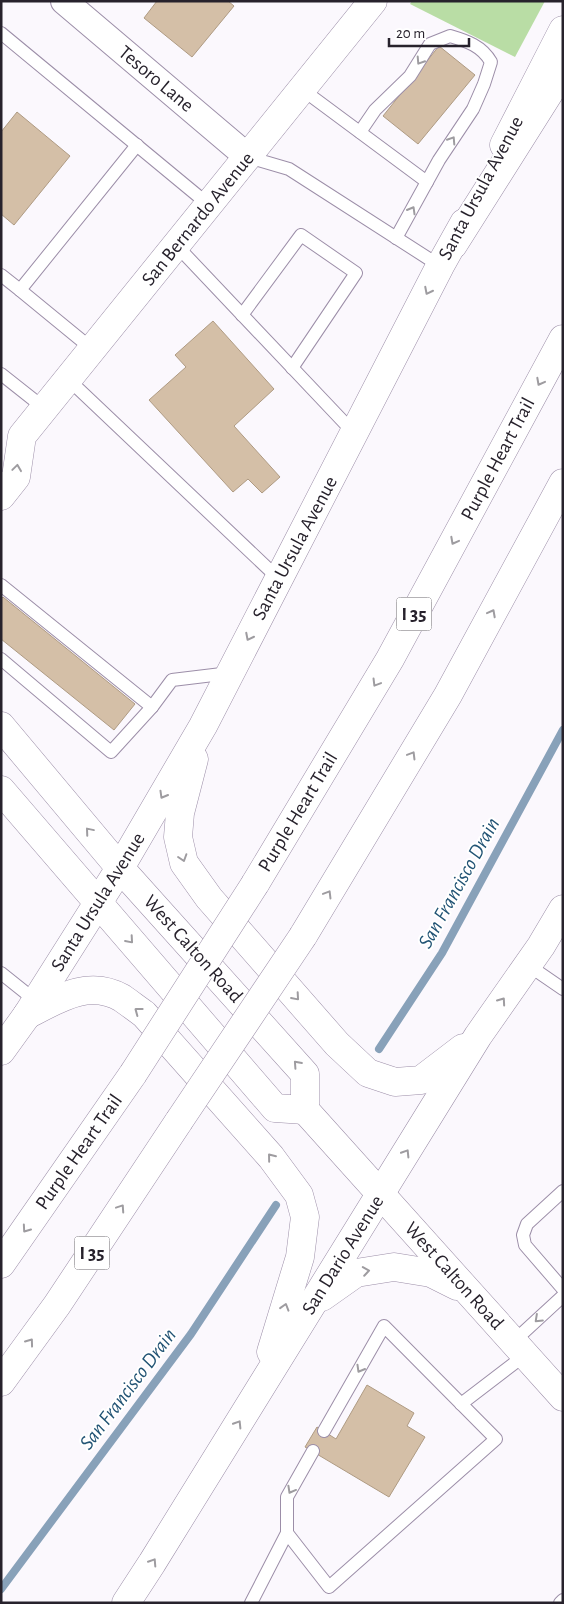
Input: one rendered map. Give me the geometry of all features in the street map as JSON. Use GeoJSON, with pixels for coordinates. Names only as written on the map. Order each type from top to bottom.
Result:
{"type":"FeatureCollection","features":[{"type":"Feature","properties":{"kind":"main road","name":"San Bernardo Avenue"},"geometry":{"type":"LineString","coordinates":[[1,496],[16,477],[12,439],[44,408],[68,379],[373,1]]}},
{"type":"Feature","properties":{"kind":"main road","name":"Santa Ursula Avenue"},"geometry":{"type":"LineString","coordinates":[[1,1052],[120,868],[203,726],[563,30]]}},
{"type":"Feature","properties":{"kind":"main road"},"geometry":{"type":"LineString","coordinates":[[447,256],[563,71]]}},
{"type":"Feature","properties":{"kind":"main road","name":"Purple Heart Trail"},"geometry":{"type":"LineString","coordinates":[[1,1264],[134,1074],[255,884],[390,658],[563,339]]}},
{"type":"Feature","properties":{"kind":"main road","name":"I 35"},"geometry":{"type":"LineString","coordinates":[[1,1382],[57,1305],[303,936],[448,695],[563,483]]}},
{"type":"Feature","properties":{"kind":"main road","name":"West Calton Road"},"geometry":{"type":"LineString","coordinates":[[1,726],[120,868],[305,1074],[305,1110],[563,1397]]}},
{"type":"Feature","properties":{"kind":"main road"},"geometry":{"type":"LineString","coordinates":[[203,726],[180,813],[178,837],[184,863],[209,898],[337,1044],[368,1073],[394,1082],[421,1080],[478,1036]]}},
{"type":"Feature","properties":{"kind":"main road","name":"West Calton Road"},"geometry":{"type":"LineString","coordinates":[[4,800],[98,903],[275,1108],[305,1110]]}},
{"type":"Feature","properties":{"kind":"main road","name":"San Dario Avenue"},"geometry":{"type":"LineString","coordinates":[[126,1603],[478,1036],[528,965],[563,910]]}},
{"type":"Feature","properties":{"kind":"main road"},"geometry":{"type":"LineString","coordinates":[[31,1008],[70,993],[96,990],[121,998],[144,1014],[271,1157],[299,1195],[305,1217],[300,1256],[261,1387]]}},
{"type":"Feature","properties":{"kind":"main road"},"geometry":{"type":"LineString","coordinates":[[311,1306],[356,1273],[394,1267],[431,1273],[467,1290]]}},
{"type":"Feature","properties":{"kind":"street","name":"Tesoro Lane"},"geometry":{"type":"LineString","coordinates":[[64,1],[248,157]]}},
{"type":"Feature","properties":{"kind":"lane"},"geometry":{"type":"LineString","coordinates":[[1,32],[209,205]]}},
{"type":"Feature","properties":{"kind":"lane"},"geometry":{"type":"LineString","coordinates":[[360,132],[375,110],[410,76],[430,44],[450,36],[470,41],[486,54],[491,62],[473,109],[439,160],[396,238]]}},
{"type":"Feature","properties":{"kind":"lane"},"geometry":{"type":"LineString","coordinates":[[303,90],[427,182]]}},
{"type":"Feature","properties":{"kind":"lane"},"geometry":{"type":"LineString","coordinates":[[20,290],[137,145]]}},
{"type":"Feature","properties":{"kind":"lane"},"geometry":{"type":"LineString","coordinates":[[248,157],[290,169],[396,238],[447,256]]}},
{"type":"Feature","properties":{"kind":"lane"},"geometry":{"type":"LineString","coordinates":[[242,315],[302,235],[356,272],[292,368]]}},
{"type":"Feature","properties":{"kind":"lane"},"geometry":{"type":"LineString","coordinates":[[176,245],[355,434]]}},
{"type":"Feature","properties":{"kind":"lane"},"geometry":{"type":"LineString","coordinates":[[1,275],[92,349]]}},
{"type":"Feature","properties":{"kind":"lane"},"geometry":{"type":"LineString","coordinates":[[1,374],[44,408]]}},
{"type":"Feature","properties":{"kind":"lane"},"geometry":{"type":"LineString","coordinates":[[68,379],[279,579]]}},
{"type":"Feature","properties":{"kind":"lane"},"geometry":{"type":"LineString","coordinates":[[1,585],[152,706]]}},
{"type":"Feature","properties":{"kind":"lane"},"geometry":{"type":"LineString","coordinates":[[1,659],[111,752],[152,706],[172,680],[230,673]]}},
{"type":"Feature","properties":{"kind":"lane"},"geometry":{"type":"LineString","coordinates":[[528,965],[563,989]]}},
{"type":"Feature","properties":{"kind":"lane"},"geometry":{"type":"LineString","coordinates":[[1,973],[31,1008]]}},
{"type":"Feature","properties":{"kind":"lane"},"geometry":{"type":"LineString","coordinates":[[563,1191],[526,1224],[524,1235],[525,1245],[563,1289]]}},
{"type":"Feature","properties":{"kind":"lane"},"geometry":{"type":"LineString","coordinates":[[461,1404],[519,1348],[563,1296]]}},
{"type":"Feature","properties":{"kind":"lane"},"geometry":{"type":"LineString","coordinates":[[288,1533],[329,1587],[496,1439],[384,1326],[324,1431]]}},
{"type":"Feature","properties":{"kind":"lane"},"geometry":{"type":"LineString","coordinates":[[252,1603],[288,1533],[287,1497],[313,1451]]}},
{"type":"Feature","properties":{"kind":"green space"},"geometry":{"type":"Polygon","coordinates":[[[412,1],[545,1],[515,57],[410,4],[412,1]]]}},
{"type":"Feature","properties":{"kind":"building"},"geometry":{"type":"Polygon","coordinates":[[[157,1],[228,1],[234,6],[192,57],[144,18],[157,1]]]}},
{"type":"Feature","properties":{"kind":"building"},"geometry":{"type":"Polygon","coordinates":[[[439,46],[475,75],[418,144],[383,116],[439,46]]]}},
{"type":"Feature","properties":{"kind":"building"},"geometry":{"type":"Polygon","coordinates":[[[17,112],[70,156],[14,225],[1,214],[1,132],[17,112]]]}},
{"type":"Feature","properties":{"kind":"building"},"geometry":{"type":"Polygon","coordinates":[[[213,321],[274,389],[234,426],[280,477],[262,493],[248,479],[233,492],[149,400],[186,367],[175,355],[213,321]]]}},
{"type":"Feature","properties":{"kind":"building"},"geometry":{"type":"Polygon","coordinates":[[[3,597],[135,704],[114,730],[1,639],[1,599],[3,597]]]}},
{"type":"Feature","properties":{"kind":"building"},"geometry":{"type":"Polygon","coordinates":[[[367,1385],[414,1413],[407,1426],[425,1437],[389,1497],[305,1447],[317,1427],[336,1439],[367,1385]]]}},
{"type":"Feature","properties":{"kind":"waterway","name":"San Francisco Drain"},"geometry":{"type":"LineString","coordinates":[[379,1049],[442,953],[563,730]]}},
{"type":"Feature","properties":{"kind":"waterway","name":"San Francisco Drain"},"geometry":{"type":"LineString","coordinates":[[1,1589],[191,1334],[276,1205]]}}]}
